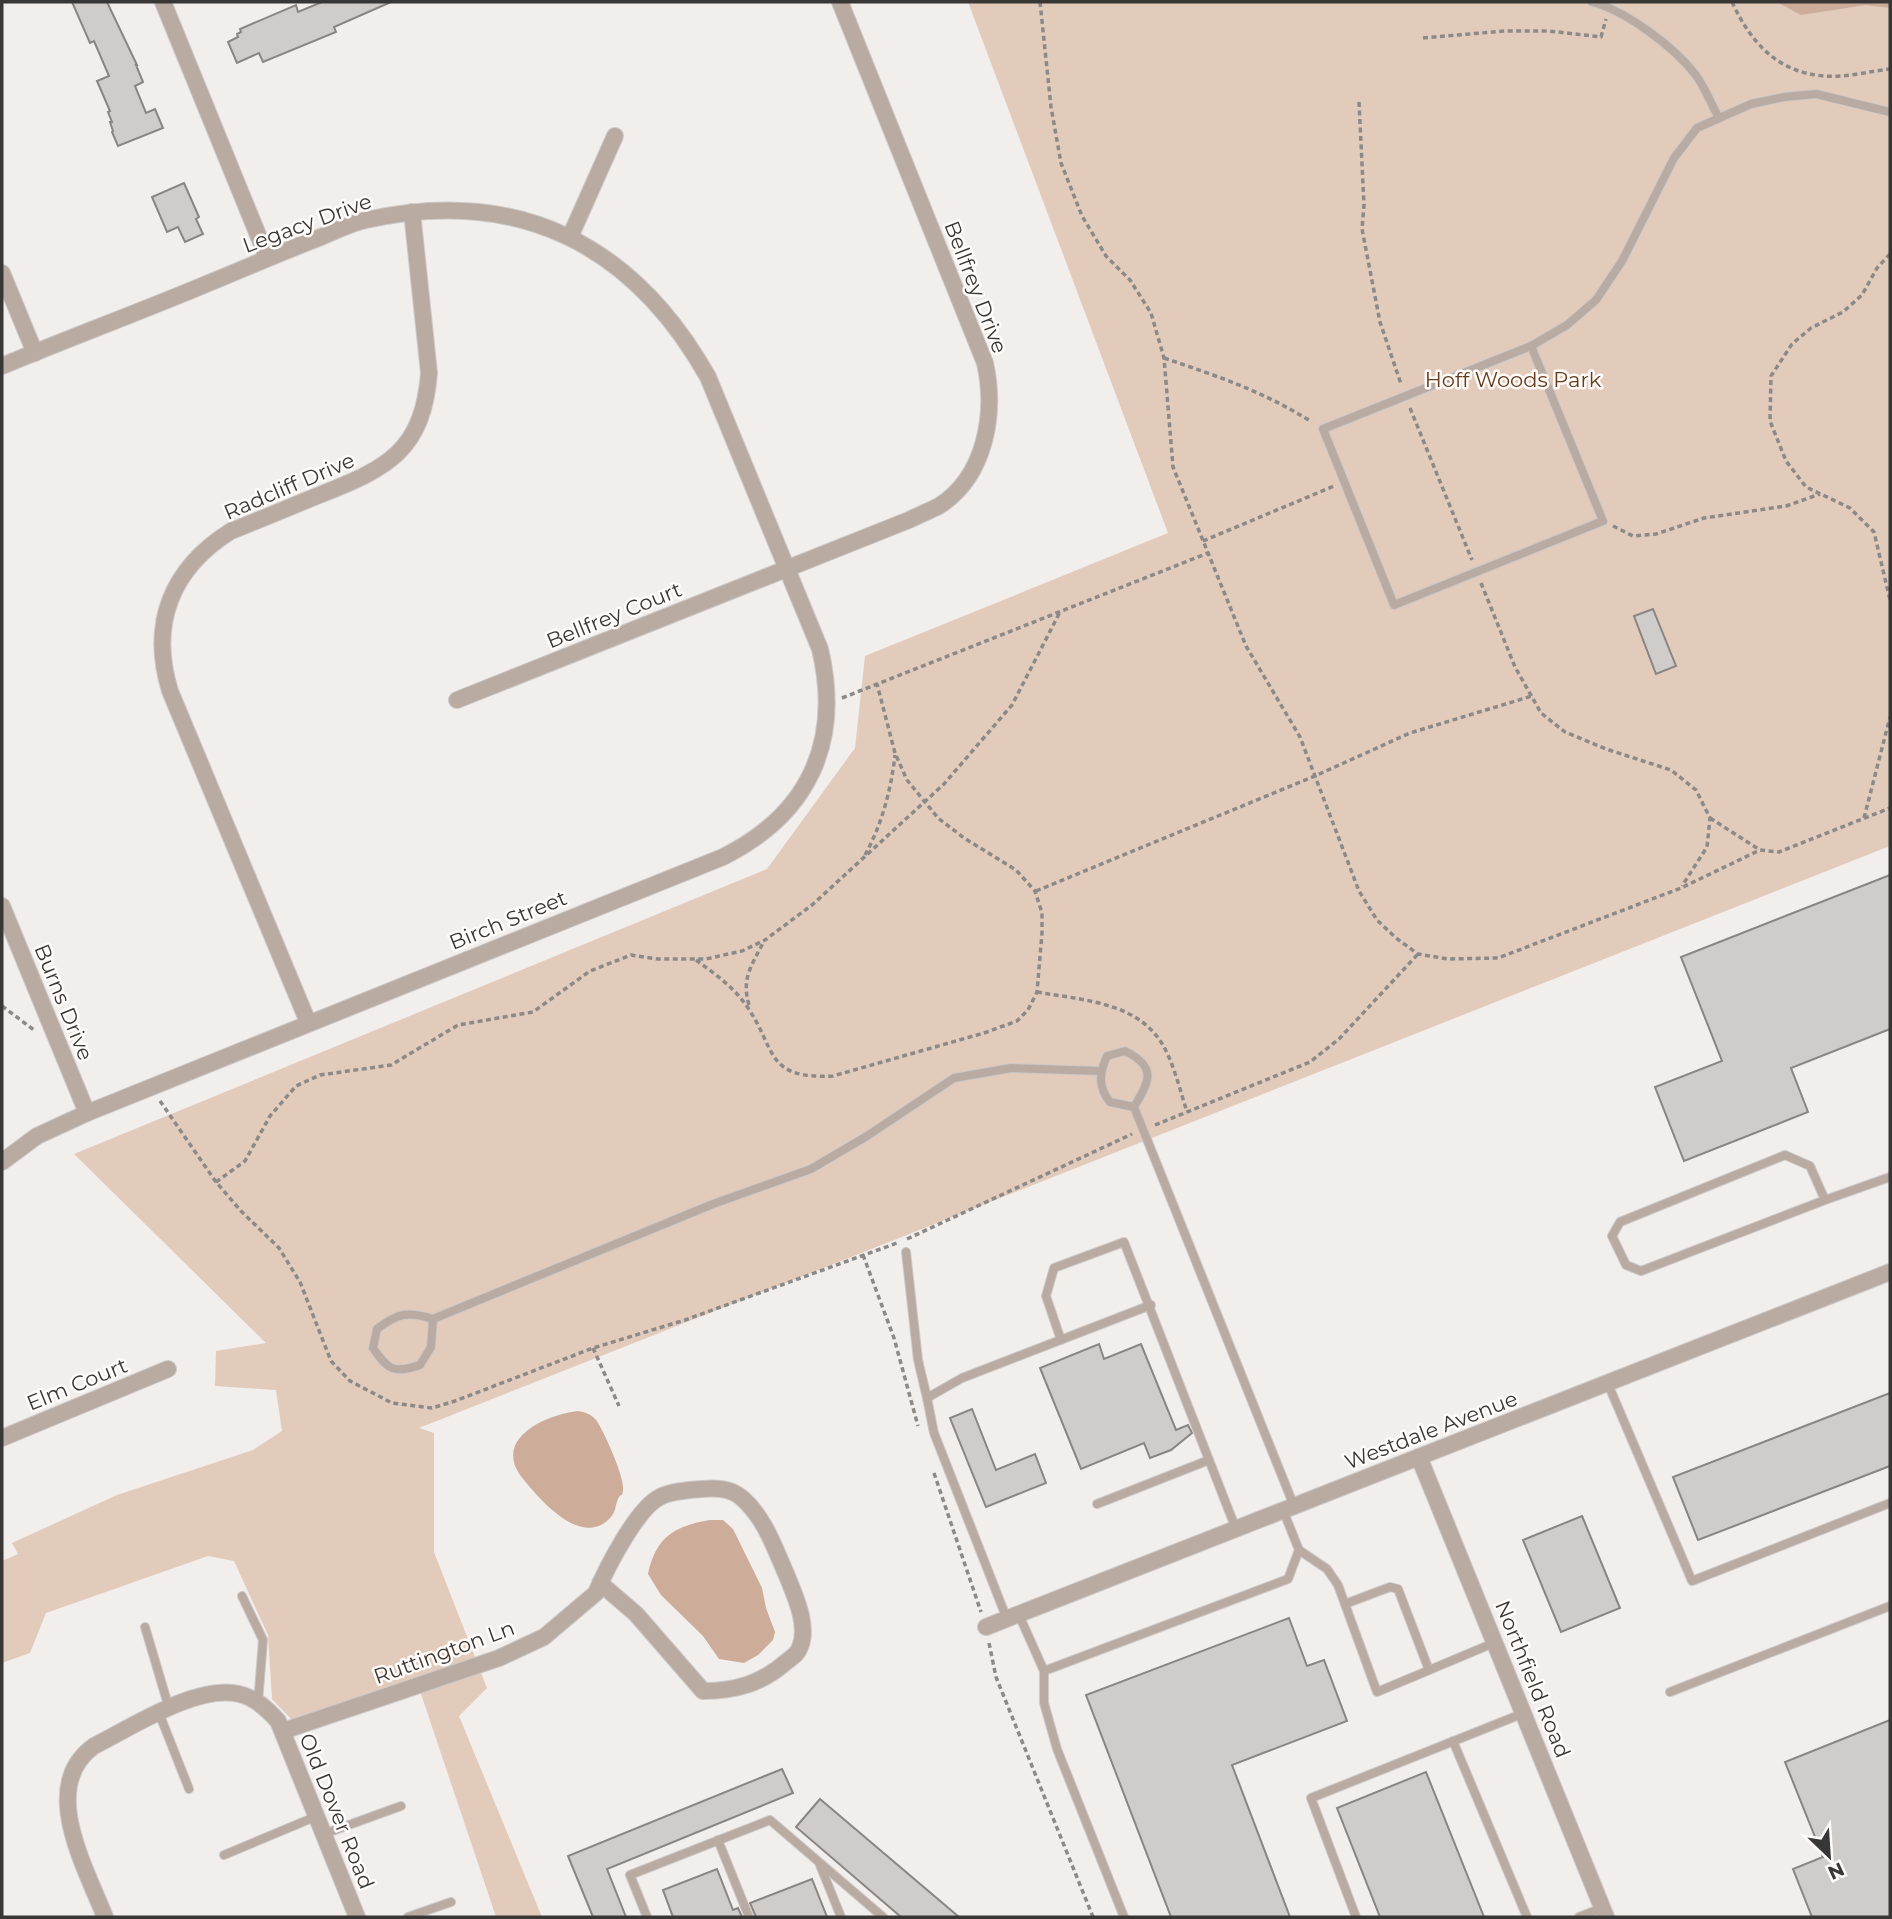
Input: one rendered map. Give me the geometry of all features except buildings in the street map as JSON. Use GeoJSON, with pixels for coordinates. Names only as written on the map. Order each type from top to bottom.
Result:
{"type":"FeatureCollection","features":[{"type":"Feature","properties":{"kind":"street","name":"Bellfrey Drive"},"geometry":{"type":"LineString","coordinates":[[786,570],[909,520],[946,500],[968,475],[979,456],[985,438],[990,398],[985,363],[840,2]]}},
{"type":"Feature","properties":{"kind":"street"},"geometry":{"type":"LineString","coordinates":[[169,3],[267,257]]}},
{"type":"Feature","properties":{"kind":"street"},"geometry":{"type":"LineString","coordinates":[[570,237],[615,136]]}},
{"type":"Feature","properties":{"kind":"street","name":"Legacy Drive"},"geometry":{"type":"LineString","coordinates":[[2,366],[363,220],[449,209],[480,211],[532,222],[585,244],[644,290],[666,312],[690,345],[708,377],[786,570]]}},
{"type":"Feature","properties":{"kind":"street","name":"Radcliff Drive"},"geometry":{"type":"LineString","coordinates":[[307,1023],[170,691],[162,651],[162,630],[179,581],[198,556],[214,542],[232,531],[365,477],[397,455],[411,438],[421,419],[427,398],[429,373],[412,212]]}},
{"type":"Feature","properties":{"kind":"street"},"geometry":{"type":"LineString","coordinates":[[2,273],[35,353]]}},
{"type":"Feature","properties":{"kind":"street","name":"Bellfrey Court"},"geometry":{"type":"LineString","coordinates":[[457,700],[786,570]]}},
{"type":"Feature","properties":{"kind":"street","name":"Birch Street"},"geometry":{"type":"LineString","coordinates":[[2,1162],[37,1136],[87,1113],[710,862],[746,845],[770,828],[790,807],[817,761],[828,704],[826,674],[820,649],[786,570]]}},
{"type":"Feature","properties":{"kind":"street","name":"Burns Drive"},"geometry":{"type":"LineString","coordinates":[[2,906],[87,1113]]}},
{"type":"Feature","properties":{"kind":"street","name":"Westdale Avenue"},"geometry":{"type":"LineString","coordinates":[[986,1627],[1890,1272]]}},
{"type":"Feature","properties":{"kind":"street","name":"Elm Court"},"geometry":{"type":"LineString","coordinates":[[2,1438],[168,1369]]}},
{"type":"Feature","properties":{"kind":"street","name":"Northfield Road"},"geometry":{"type":"LineString","coordinates":[[1419,1457],[1604,1912]]}},
{"type":"Feature","properties":{"kind":"street","name":"Ruttington Ln"},"geometry":{"type":"LineString","coordinates":[[281,1726],[499,1658],[544,1637],[596,1593],[600,1583],[620,1545],[645,1510],[658,1498],[702,1489],[731,1490],[757,1514],[800,1606],[803,1640],[800,1651],[776,1671],[752,1684],[729,1691],[703,1691],[636,1614],[600,1583]]}},
{"type":"Feature","properties":{"kind":"street"},"geometry":{"type":"LineString","coordinates":[[105,1917],[69,1825],[69,1777],[82,1755],[93,1746],[185,1700],[218,1691],[242,1694],[266,1708],[281,1726]]}},
{"type":"Feature","properties":{"kind":"street","name":"Old Dover Road"},"geometry":{"type":"LineString","coordinates":[[281,1726],[357,1917]]}},
{"type":"Feature","properties":{"kind":"lane"},"geometry":{"type":"LineString","coordinates":[[1592,2],[1610,6],[1670,49],[1695,75],[1719,118]]}},
{"type":"Feature","properties":{"kind":"lane"},"geometry":{"type":"LineString","coordinates":[[1531,346],[1603,521],[1394,605],[1323,429],[1531,346],[1567,325],[1596,300],[1622,261],[1674,158],[1697,128],[1751,104],[1816,94],[1890,112]]}},
{"type":"Feature","properties":{"kind":"lane"},"geometry":{"type":"LineString","coordinates":[[1125,1051],[1140,1058],[1148,1072],[1146,1088],[1134,1107],[1110,1102],[1101,1090],[1100,1071],[1107,1056],[1125,1051]]}},
{"type":"Feature","properties":{"kind":"lane"},"geometry":{"type":"LineString","coordinates":[[433,1319],[430,1347],[420,1365],[401,1371],[385,1366],[373,1348],[377,1329],[393,1317],[413,1312],[433,1319],[675,1219],[811,1169],[867,1136],[954,1078],[1011,1068],[1100,1071]]}},
{"type":"Feature","properties":{"kind":"lane"},"geometry":{"type":"LineString","coordinates":[[1044,1671],[1287,1579],[1299,1550],[1288,1508],[1134,1107]]}},
{"type":"Feature","properties":{"kind":"lane"},"geometry":{"type":"LineString","coordinates":[[1825,1200],[1810,1166],[1785,1155],[1620,1222],[1612,1236],[1626,1265],[1641,1270],[1890,1178]]}},
{"type":"Feature","properties":{"kind":"lane"},"geometry":{"type":"LineString","coordinates":[[1061,1340],[1046,1296],[1054,1268],[1124,1242],[1236,1529]]}},
{"type":"Feature","properties":{"kind":"lane"},"geometry":{"type":"LineString","coordinates":[[906,1252],[918,1360],[934,1433],[1013,1617],[1044,1671],[1044,1703],[1057,1749],[1124,1917]]}},
{"type":"Feature","properties":{"kind":"lane"},"geometry":{"type":"LineString","coordinates":[[926,1398],[962,1378],[1151,1306]]}},
{"type":"Feature","properties":{"kind":"lane"},"geometry":{"type":"LineString","coordinates":[[1608,1384],[1692,1581],[1890,1503]]}},
{"type":"Feature","properties":{"kind":"lane"},"geometry":{"type":"LineString","coordinates":[[1097,1504],[1209,1460]]}},
{"type":"Feature","properties":{"kind":"lane"},"geometry":{"type":"LineString","coordinates":[[1299,1550],[1327,1569],[1338,1586],[1377,1692],[1496,1642]]}},
{"type":"Feature","properties":{"kind":"lane"},"geometry":{"type":"LineString","coordinates":[[1345,1604],[1390,1587],[1398,1589],[1429,1670]]}},
{"type":"Feature","properties":{"kind":"lane"},"geometry":{"type":"LineString","coordinates":[[242,1596],[263,1640],[258,1703]]}},
{"type":"Feature","properties":{"kind":"lane"},"geometry":{"type":"LineString","coordinates":[[1670,1692],[1890,1606]]}},
{"type":"Feature","properties":{"kind":"lane"},"geometry":{"type":"LineString","coordinates":[[145,1627],[164,1711],[189,1789]]}},
{"type":"Feature","properties":{"kind":"lane"},"geometry":{"type":"LineString","coordinates":[[1356,1917],[1311,1798],[1524,1713]]}},
{"type":"Feature","properties":{"kind":"lane"},"geometry":{"type":"LineString","coordinates":[[1453,1741],[1527,1917]]}},
{"type":"Feature","properties":{"kind":"lane"},"geometry":{"type":"LineString","coordinates":[[324,1834],[401,1806]]}},
{"type":"Feature","properties":{"kind":"lane"},"geometry":{"type":"LineString","coordinates":[[224,1855],[317,1816]]}},
{"type":"Feature","properties":{"kind":"lane"},"geometry":{"type":"LineString","coordinates":[[647,1917],[630,1875],[770,1820],[883,1917]]}},
{"type":"Feature","properties":{"kind":"lane"},"geometry":{"type":"LineString","coordinates":[[718,1840],[749,1917]]}},
{"type":"Feature","properties":{"kind":"lane"},"geometry":{"type":"LineString","coordinates":[[820,1863],[841,1917]]}},
{"type":"Feature","properties":{"kind":"lane"},"geometry":{"type":"LineString","coordinates":[[408,1917],[451,1902]]}},
{"type":"Feature","properties":{"kind":"lane"},"geometry":{"type":"LineString","coordinates":[[1579,1917],[1604,1912]]}},
{"type":"Feature","properties":{"kind":"path"},"geometry":{"type":"LineString","coordinates":[[1040,2],[1051,107],[1061,163],[1082,216],[1106,256],[1130,280],[1151,313],[1164,358],[1173,467],[1246,646],[1300,737],[1359,891],[1377,919],[1396,938],[1418,954],[1448,959],[1498,958],[1681,888],[1760,850]]}},
{"type":"Feature","properties":{"kind":"path"},"geometry":{"type":"LineString","coordinates":[[1732,2],[1741,21],[1768,54],[1794,72],[1827,77],[1890,69]]}},
{"type":"Feature","properties":{"kind":"path"},"geometry":{"type":"LineString","coordinates":[[1423,38],[1516,31],[1549,31],[1601,37],[1610,6]]}},
{"type":"Feature","properties":{"kind":"path"},"geometry":{"type":"LineString","coordinates":[[1359,102],[1364,205],[1362,229],[1380,322],[1405,396],[1515,667],[1541,713],[1565,732],[1606,749],[1671,769],[1696,790],[1710,818],[1760,850],[1779,852],[1890,808]]}},
{"type":"Feature","properties":{"kind":"path"},"geometry":{"type":"LineString","coordinates":[[1890,254],[1877,268],[1862,295],[1843,312],[1811,328],[1792,344],[1771,376],[1770,421],[1786,461],[1806,487],[1850,508],[1874,532],[1890,600]]}},
{"type":"Feature","properties":{"kind":"path"},"geometry":{"type":"LineString","coordinates":[[1164,358],[1239,383],[1278,401],[1323,429]]}},
{"type":"Feature","properties":{"kind":"path"},"geometry":{"type":"LineString","coordinates":[[1203,541],[1344,482]]}},
{"type":"Feature","properties":{"kind":"path"},"geometry":{"type":"LineString","coordinates":[[1603,521],[1633,536],[1656,534],[1704,518],[1786,506],[1820,494]]}},
{"type":"Feature","properties":{"kind":"path"},"geometry":{"type":"LineString","coordinates":[[828,704],[1208,553]]}},
{"type":"Feature","properties":{"kind":"path"},"geometry":{"type":"LineString","coordinates":[[216,1182],[245,1161],[270,1116],[296,1086],[320,1074],[391,1065],[458,1025],[533,1012],[590,971],[631,955],[658,959],[706,959],[742,951],[765,940],[812,905],[944,783],[1012,705],[1060,612]]}},
{"type":"Feature","properties":{"kind":"path"},"geometry":{"type":"LineString","coordinates":[[765,940],[748,970],[744,990],[750,1010],[776,1061],[790,1070],[810,1077],[833,1076],[1017,1021],[1028,1010],[1037,992],[1042,912],[1035,891],[1016,870],[964,838],[938,818],[907,780],[895,753],[877,684]]}},
{"type":"Feature","properties":{"kind":"path"},"geometry":{"type":"LineString","coordinates":[[1035,891],[1315,776],[1410,733],[1532,696]]}},
{"type":"Feature","properties":{"kind":"path"},"geometry":{"type":"LineString","coordinates":[[1864,818],[1890,717]]}},
{"type":"Feature","properties":{"kind":"path"},"geometry":{"type":"LineString","coordinates":[[863,858],[883,814],[895,753]]}},
{"type":"Feature","properties":{"kind":"path"},"geometry":{"type":"LineString","coordinates":[[1681,888],[1707,847],[1710,818]]}},
{"type":"Feature","properties":{"kind":"path"},"geometry":{"type":"LineString","coordinates":[[151,1087],[216,1182],[279,1248],[300,1282],[331,1361],[350,1381],[392,1403],[432,1408],[593,1348],[685,1320],[904,1241],[1143,1129],[1310,1062],[1339,1039],[1418,954]]}},
{"type":"Feature","properties":{"kind":"path"},"geometry":{"type":"LineString","coordinates":[[694,959],[737,993],[750,1010]]}},
{"type":"Feature","properties":{"kind":"path"},"geometry":{"type":"LineString","coordinates":[[1037,992],[1116,1006],[1144,1021],[1167,1052],[1187,1112]]}},
{"type":"Feature","properties":{"kind":"path"},"geometry":{"type":"LineString","coordinates":[[2,1006],[61,1051]]}},
{"type":"Feature","properties":{"kind":"path"},"geometry":{"type":"LineString","coordinates":[[863,1255],[894,1338],[919,1428]]}},
{"type":"Feature","properties":{"kind":"path"},"geometry":{"type":"LineString","coordinates":[[593,1348],[619,1406]]}},
{"type":"Feature","properties":{"kind":"path"},"geometry":{"type":"LineString","coordinates":[[931,1466],[986,1627],[996,1677],[1093,1917]]}},
{"type":"Feature","properties":{"kind":"green space","name":"Hoff Woods Park"},"geometry":{"type":"Polygon","coordinates":[[[968,2],[1890,2],[1890,846],[419,1428],[434,1433],[434,1552],[487,1688],[459,1716],[542,1917],[496,1917],[416,1679],[292,1720],[272,1699],[268,1635],[234,1561],[208,1556],[46,1613],[30,1653],[2,1663],[2,1561],[18,1554],[12,1543],[117,1495],[253,1450],[282,1431],[276,1390],[215,1386],[216,1351],[266,1343],[74,1154],[767,869],[855,748],[865,656],[1168,533],[968,2]]]}},
{"type":"Feature","properties":{"kind":"shaded area"},"geometry":{"type":"Polygon","coordinates":[[[1777,2],[1890,2],[1890,8],[1866,5],[1801,15],[1777,2]]]}},
{"type":"Feature","properties":{"kind":"shaded area"},"geometry":{"type":"Polygon","coordinates":[[[578,1411],[592,1416],[600,1426],[623,1484],[622,1494],[612,1516],[599,1526],[587,1528],[563,1518],[541,1499],[515,1466],[513,1453],[517,1442],[537,1424],[578,1411]]]}},
{"type":"Feature","properties":{"kind":"shaded area"},"geometry":{"type":"Polygon","coordinates":[[[723,1520],[733,1529],[762,1588],[775,1632],[773,1640],[758,1655],[744,1663],[719,1659],[703,1636],[661,1595],[648,1574],[656,1551],[668,1535],[686,1526],[723,1520]]]}}]}
